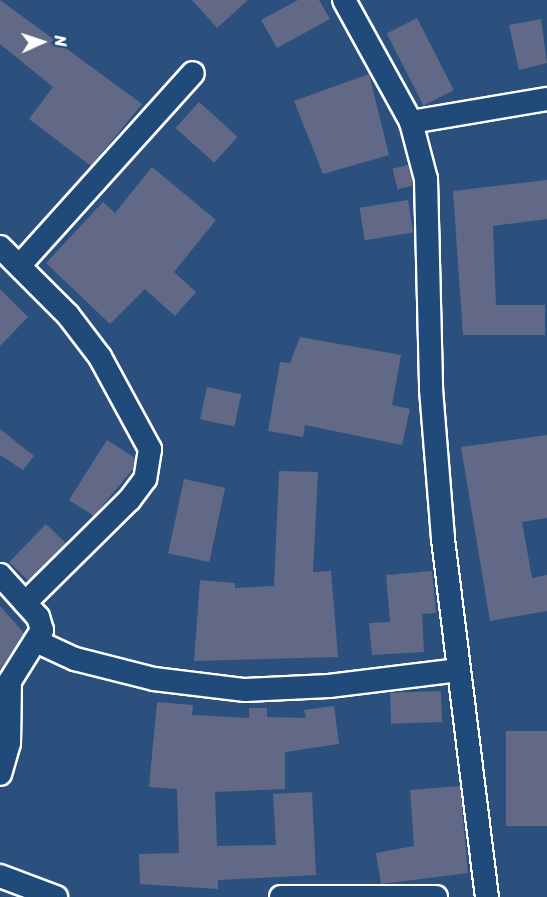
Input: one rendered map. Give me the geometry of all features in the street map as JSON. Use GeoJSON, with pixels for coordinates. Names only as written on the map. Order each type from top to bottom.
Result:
{"type":"FeatureCollection","features":[{"type":"Feature","properties":{"kind":"street"},"geometry":{"type":"LineString","coordinates":[[344,0],[411,122],[426,178],[431,389],[459,670],[487,897]]}},
{"type":"Feature","properties":{"kind":"street"},"geometry":{"type":"LineString","coordinates":[[20,266],[193,73]]}},
{"type":"Feature","properties":{"kind":"street"},"geometry":{"type":"LineString","coordinates":[[411,122],[547,99]]}},
{"type":"Feature","properties":{"kind":"street"},"geometry":{"type":"LineString","coordinates":[[0,247],[20,266],[100,357],[150,450],[145,479],[129,500],[25,603]]}},
{"type":"Feature","properties":{"kind":"street"},"geometry":{"type":"LineString","coordinates":[[0,575],[41,624],[38,642],[10,681],[9,743],[0,774]]}},
{"type":"Feature","properties":{"kind":"street"},"geometry":{"type":"LineString","coordinates":[[38,642],[75,659],[154,679],[245,690],[329,686],[459,670]]}},
{"type":"Feature","properties":{"kind":"street"},"geometry":{"type":"LineString","coordinates":[[0,876],[56,897]]}},
{"type":"Feature","properties":{"kind":"street"},"geometry":{"type":"LineString","coordinates":[[281,897],[436,897]]}},
{"type":"Feature","properties":{"kind":"building"},"geometry":{"type":"Polygon","coordinates":[[[0,0],[142,104],[91,166],[29,119],[53,87],[0,44],[0,0]]]}},
{"type":"Feature","properties":{"kind":"building"},"geometry":{"type":"Polygon","coordinates":[[[192,0],[248,0],[217,28],[192,0]]]}},
{"type":"Feature","properties":{"kind":"building"},"geometry":{"type":"Polygon","coordinates":[[[298,0],[319,0],[330,19],[277,48],[261,20],[298,0]]]}},
{"type":"Feature","properties":{"kind":"building"},"geometry":{"type":"Polygon","coordinates":[[[417,18],[454,90],[423,106],[387,33],[417,18]]]}},
{"type":"Feature","properties":{"kind":"building"},"geometry":{"type":"Polygon","coordinates":[[[541,19],[547,63],[519,70],[509,25],[541,19]]]}},
{"type":"Feature","properties":{"kind":"building"},"geometry":{"type":"Polygon","coordinates":[[[369,74],[389,155],[323,174],[294,101],[369,74]]]}},
{"type":"Feature","properties":{"kind":"building"},"geometry":{"type":"Polygon","coordinates":[[[199,102],[238,137],[214,163],[176,128],[199,102]]]}},
{"type":"Feature","properties":{"kind":"building"},"geometry":{"type":"Polygon","coordinates":[[[408,165],[413,185],[398,189],[392,169],[408,165]]]}},
{"type":"Feature","properties":{"kind":"building"},"geometry":{"type":"Polygon","coordinates":[[[152,167],[216,220],[174,272],[196,292],[175,316],[145,289],[110,324],[46,263],[103,202],[115,213],[152,167]]]}},
{"type":"Feature","properties":{"kind":"building"},"geometry":{"type":"Polygon","coordinates":[[[547,180],[547,219],[493,226],[496,305],[545,305],[545,335],[463,335],[453,191],[547,180]]]}},
{"type":"Feature","properties":{"kind":"building"},"geometry":{"type":"Polygon","coordinates":[[[408,200],[413,233],[365,240],[360,208],[408,200]]]}},
{"type":"Feature","properties":{"kind":"building"},"geometry":{"type":"Polygon","coordinates":[[[0,289],[28,317],[0,346],[0,289]]]}},
{"type":"Feature","properties":{"kind":"building"},"geometry":{"type":"Polygon","coordinates":[[[300,337],[401,355],[392,405],[410,409],[402,445],[305,425],[303,437],[268,431],[280,362],[290,363],[300,337]]]}},
{"type":"Feature","properties":{"kind":"building"},"geometry":{"type":"Polygon","coordinates":[[[207,387],[241,394],[234,427],[200,419],[207,387]]]}},
{"type":"Feature","properties":{"kind":"building"},"geometry":{"type":"Polygon","coordinates":[[[0,429],[34,456],[23,470],[0,455],[0,429]]]}},
{"type":"Feature","properties":{"kind":"building"},"geometry":{"type":"Polygon","coordinates":[[[547,435],[547,518],[522,522],[532,578],[547,575],[547,611],[490,621],[461,447],[547,435]]]}},
{"type":"Feature","properties":{"kind":"building"},"geometry":{"type":"Polygon","coordinates":[[[107,440],[135,458],[133,469],[94,516],[69,500],[107,440]]]}},
{"type":"Feature","properties":{"kind":"building"},"geometry":{"type":"Polygon","coordinates":[[[279,471],[318,472],[313,572],[331,571],[338,657],[194,661],[200,580],[235,583],[235,588],[274,586],[279,471]]]}},
{"type":"Feature","properties":{"kind":"building"},"geometry":{"type":"Polygon","coordinates":[[[184,479],[225,488],[209,562],[168,553],[184,479]]]}},
{"type":"Feature","properties":{"kind":"building"},"geometry":{"type":"Polygon","coordinates":[[[46,524],[66,543],[29,582],[9,562],[46,524]]]}},
{"type":"Feature","properties":{"kind":"building"},"geometry":{"type":"Polygon","coordinates":[[[432,571],[436,613],[422,614],[424,652],[372,655],[369,623],[390,622],[386,575],[432,571]]]}},
{"type":"Feature","properties":{"kind":"building"},"geometry":{"type":"Polygon","coordinates":[[[0,606],[24,633],[0,670],[0,606]]]}},
{"type":"Feature","properties":{"kind":"building"},"geometry":{"type":"Polygon","coordinates":[[[441,691],[442,722],[391,724],[390,693],[441,691]]]}},
{"type":"Feature","properties":{"kind":"building"},"geometry":{"type":"Polygon","coordinates":[[[157,702],[193,705],[192,715],[249,718],[249,708],[267,708],[267,717],[306,718],[304,710],[334,706],[339,744],[285,752],[285,789],[215,792],[217,846],[276,845],[273,794],[312,792],[316,875],[218,880],[218,889],[140,884],[139,854],[179,853],[177,789],[149,787],[157,702]]]}},
{"type":"Feature","properties":{"kind":"building"},"geometry":{"type":"Polygon","coordinates":[[[506,731],[547,731],[547,826],[506,826],[506,731]]]}},
{"type":"Feature","properties":{"kind":"building"},"geometry":{"type":"Polygon","coordinates":[[[460,786],[468,873],[381,884],[376,853],[414,846],[410,790],[460,786]]]}}]}
